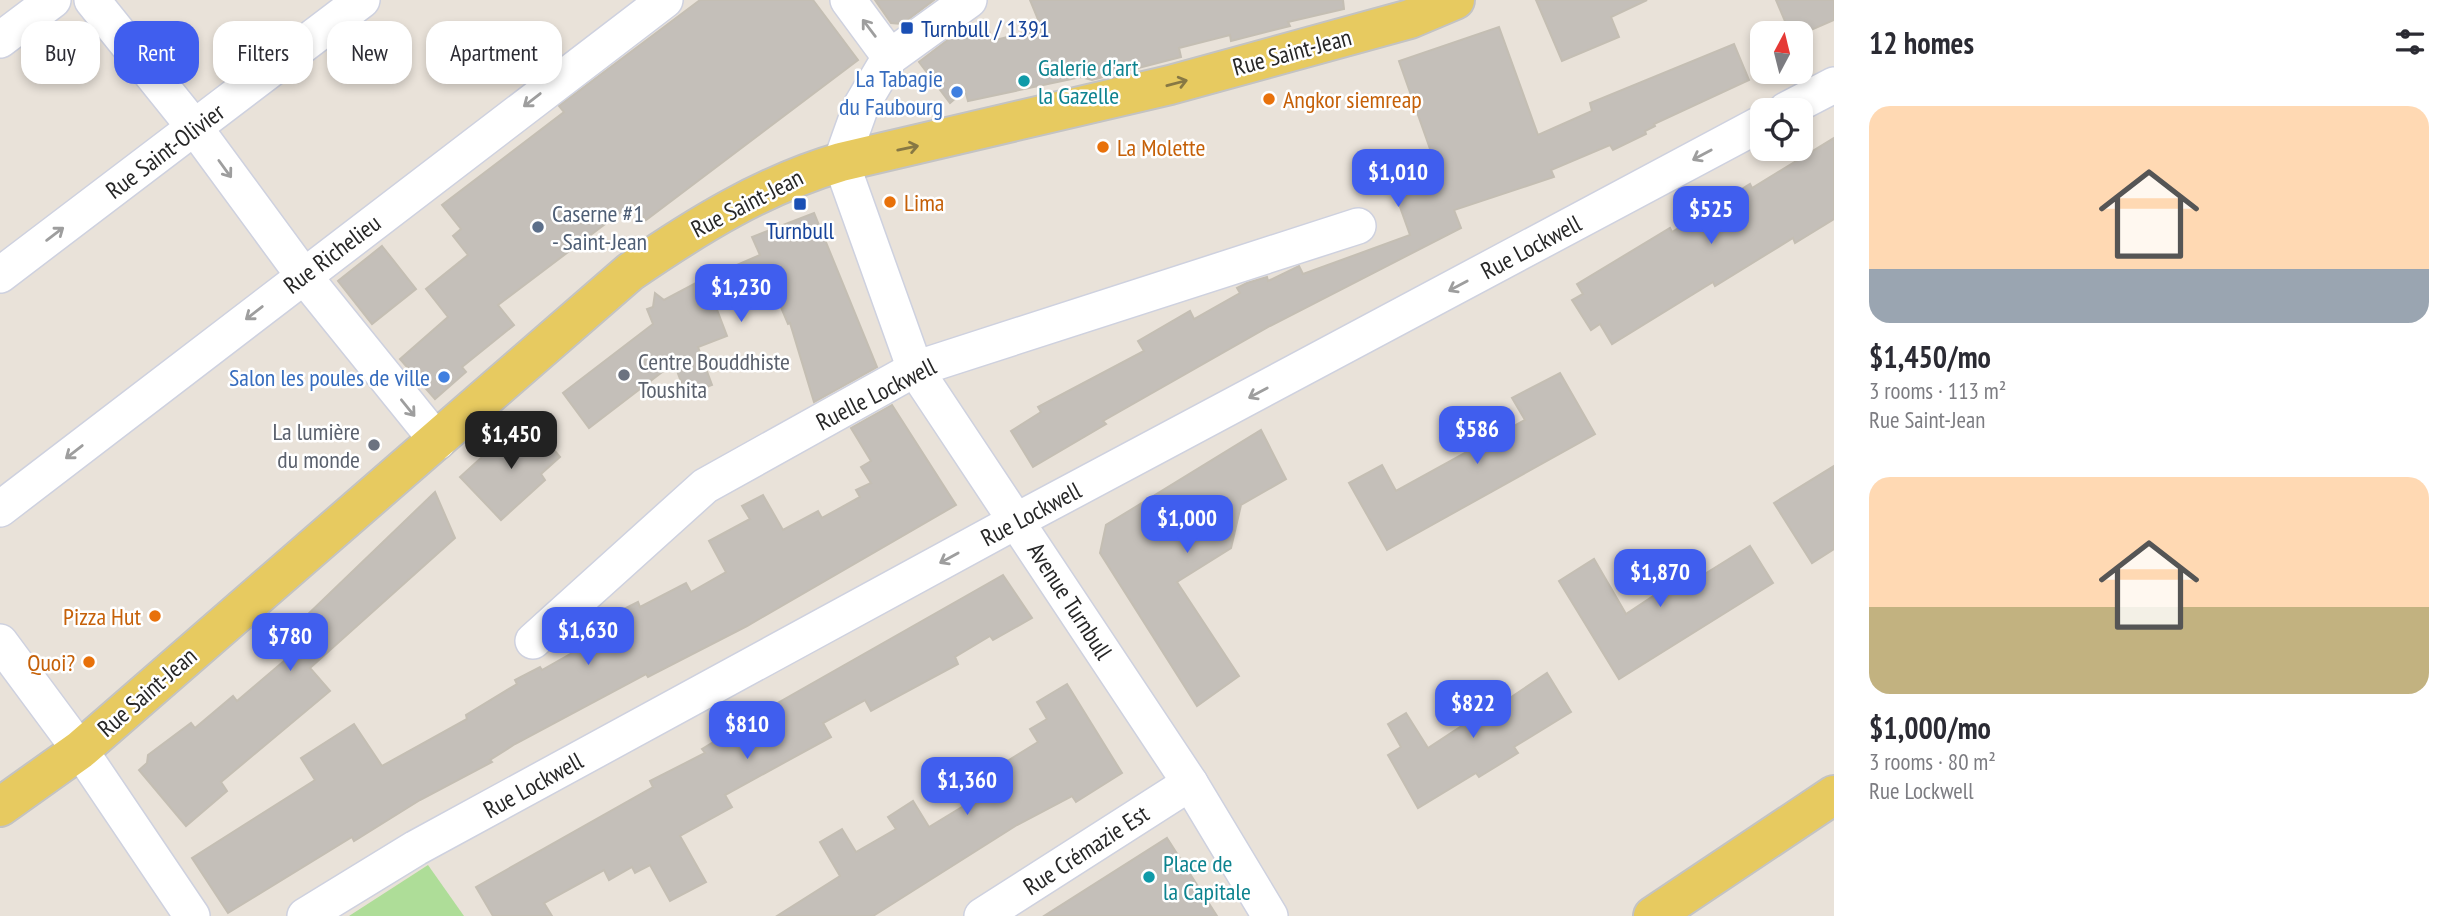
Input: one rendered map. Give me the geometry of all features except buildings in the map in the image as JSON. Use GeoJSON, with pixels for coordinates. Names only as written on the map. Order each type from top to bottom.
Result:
{"type":"FeatureCollection","features":[{"type":"Feature","properties":{"kind":"main road","name":"Rue Saint-Jean"},"geometry":{"type":"LineString","coordinates":[[0,807],[80,750],[438,442],[630,272],[692,229],[795,176],[841,162],[1170,85],[1404,10],[1455,0]]}},
{"type":"Feature","properties":{"kind":"main road"},"geometry":{"type":"LineString","coordinates":[[1653,916],[1834,795]]}},
{"type":"Feature","properties":{"kind":"street"},"geometry":{"type":"LineString","coordinates":[[0,40],[53,0]]}},
{"type":"Feature","properties":{"kind":"street"},"geometry":{"type":"LineString","coordinates":[[92,0],[195,128],[303,275],[438,442]]}},
{"type":"Feature","properties":{"kind":"street","name":"Rue Saint-Olivier"},"geometry":{"type":"LineString","coordinates":[[0,275],[362,0]]}},
{"type":"Feature","properties":{"kind":"street","name":"Rue Richelieu"},"geometry":{"type":"LineString","coordinates":[[0,509],[665,0]]}},
{"type":"Feature","properties":{"kind":"street"},"geometry":{"type":"LineString","coordinates":[[848,0],[890,57]]}},
{"type":"Feature","properties":{"kind":"street"},"geometry":{"type":"LineString","coordinates":[[841,162],[861,106],[890,57],[969,0]]}},
{"type":"Feature","properties":{"kind":"street"},"geometry":{"type":"LineString","coordinates":[[1809,98],[1834,85]]}},
{"type":"Feature","properties":{"kind":"street","name":"Rue Lockwell"},"geometry":{"type":"LineString","coordinates":[[305,916],[416,848],[1018,520],[1750,129]]}},
{"type":"Feature","properties":{"kind":"street","name":"Avenue Turnbull"},"geometry":{"type":"LineString","coordinates":[[841,162],[915,369],[1018,520],[1190,783],[1270,916]]}},
{"type":"Feature","properties":{"kind":"street","name":"Ruelle Lockwell"},"geometry":{"type":"LineString","coordinates":[[533,641],[705,486],[915,369],[1358,226]]}},
{"type":"Feature","properties":{"kind":"street"},"geometry":{"type":"LineString","coordinates":[[0,642],[80,750],[192,916]]}},
{"type":"Feature","properties":{"kind":"street","name":"Rue Crémazie Est"},"geometry":{"type":"LineString","coordinates":[[982,916],[1190,783]]}},
{"type":"Feature","properties":{"kind":"green space"},"geometry":{"type":"Polygon","coordinates":[[[428,865],[464,916],[349,916],[428,865]]]}},
{"type":"Feature","properties":{"kind":"place","name":"Turnbull / 1391"},"geometry":{"type":"Point","coordinates":[907,28]}},
{"type":"Feature","properties":{"kind":"place","name":"Galerie d'art la Gazelle"},"geometry":{"type":"Point","coordinates":[1024,81]}},
{"type":"Feature","properties":{"kind":"place","name":"La Tabagie du Faubourg"},"geometry":{"type":"Point","coordinates":[957,92]}},
{"type":"Feature","properties":{"kind":"place","name":"Angkor siemreap"},"geometry":{"type":"Point","coordinates":[1269,99]}},
{"type":"Feature","properties":{"kind":"place","name":"La Molette"},"geometry":{"type":"Point","coordinates":[1103,147]}},
{"type":"Feature","properties":{"kind":"place","name":"Lima"},"geometry":{"type":"Point","coordinates":[890,202]}},
{"type":"Feature","properties":{"kind":"place","name":"Turnbull"},"geometry":{"type":"Point","coordinates":[800,204]}},
{"type":"Feature","properties":{"kind":"place","name":"Caserne #1 - Saint-Jean"},"geometry":{"type":"Point","coordinates":[538,227]}},
{"type":"Feature","properties":{"kind":"place","name":"Centre Bouddhiste Toushita"},"geometry":{"type":"Point","coordinates":[624,375]}},
{"type":"Feature","properties":{"kind":"place","name":"Salon les poules de ville"},"geometry":{"type":"Point","coordinates":[444,377]}},
{"type":"Feature","properties":{"kind":"place","name":"La lumière du monde"},"geometry":{"type":"Point","coordinates":[374,445]}},
{"type":"Feature","properties":{"kind":"place","name":"Pizza Hut"},"geometry":{"type":"Point","coordinates":[155,616]}},
{"type":"Feature","properties":{"kind":"place","name":"Quoi?"},"geometry":{"type":"Point","coordinates":[89,662]}},
{"type":"Feature","properties":{"kind":"place","name":"Place de la Capitale"},"geometry":{"type":"Point","coordinates":[1149,877]}}]}
